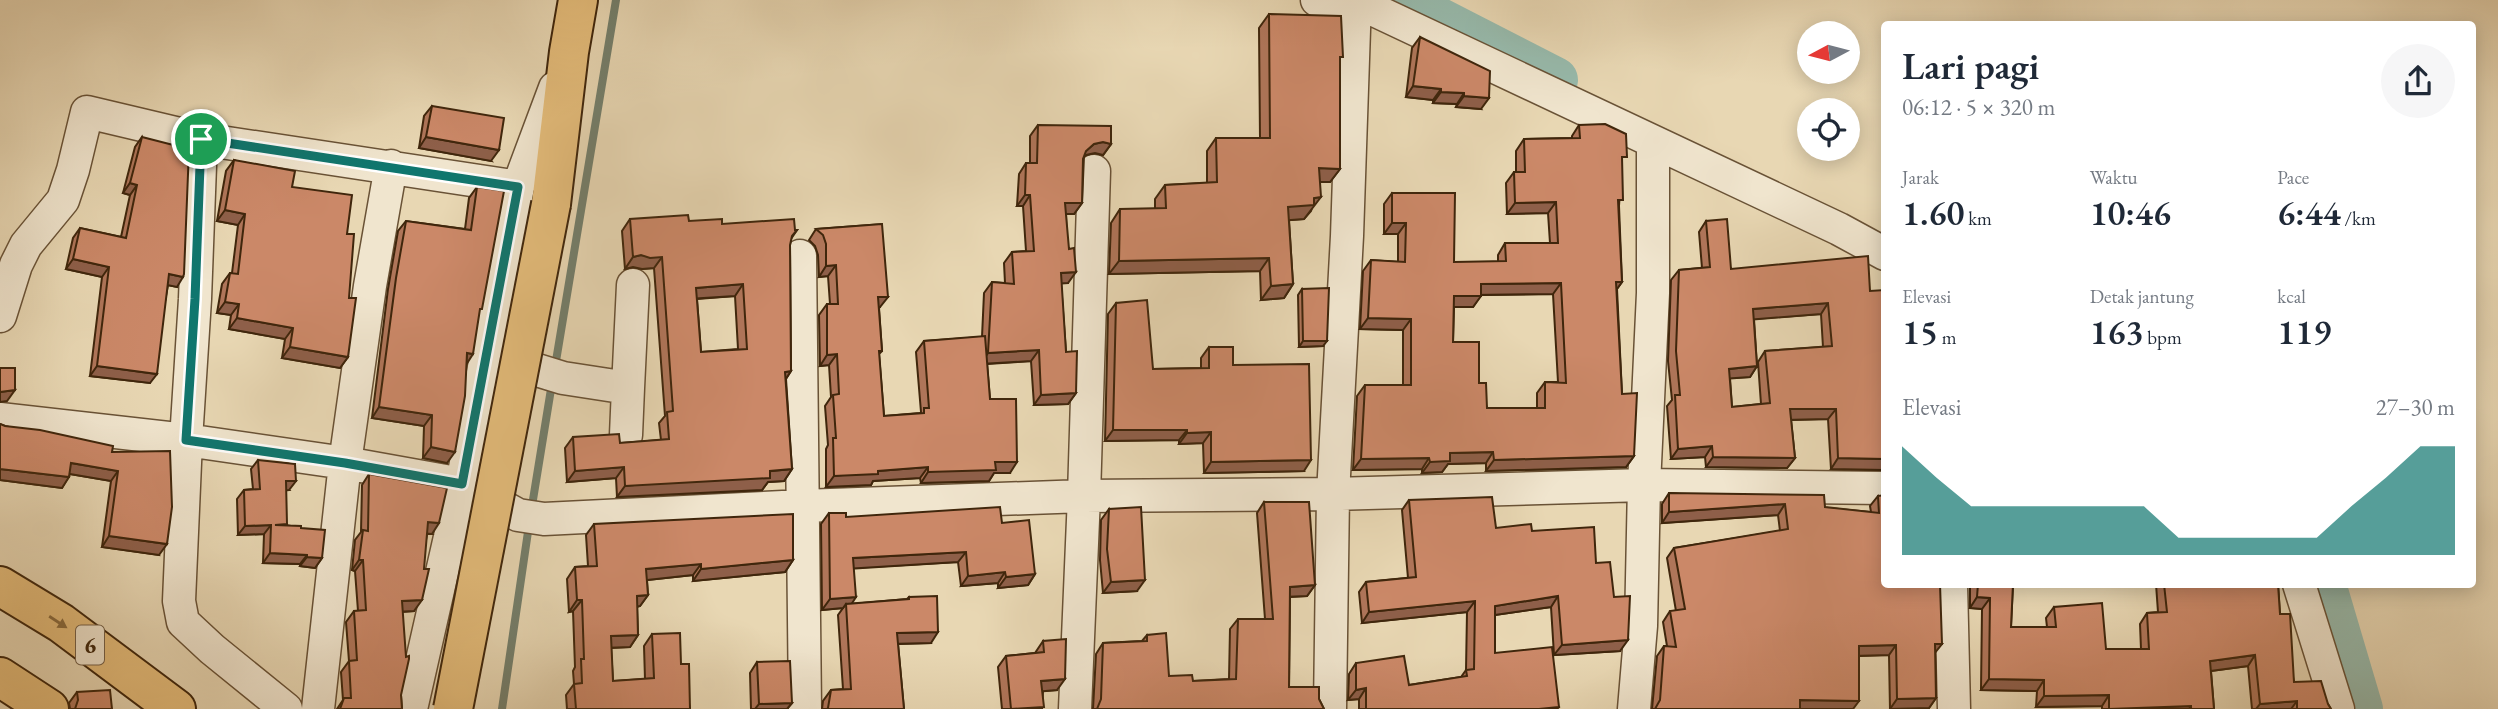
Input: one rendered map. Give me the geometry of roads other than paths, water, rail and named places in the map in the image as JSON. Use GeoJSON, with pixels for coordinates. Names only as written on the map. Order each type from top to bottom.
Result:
{"type":"FeatureCollection","features":[{"type":"Feature","properties":{"kind":"main road"},"geometry":{"type":"LineString","coordinates":[[453,709],[551,204],[578,0]]}},
{"type":"Feature","properties":{"kind":"main road","name":"6"},"geometry":{"type":"LineString","coordinates":[[0,586],[61,623],[176,709]]}},
{"type":"Feature","properties":{"kind":"main road"},"geometry":{"type":"LineString","coordinates":[[0,677],[49,709]]}},
{"type":"Feature","properties":{"kind":"street"},"geometry":{"type":"LineString","coordinates":[[1317,0],[1354,7],[1653,142],[1839,229],[1881,252]]}},
{"type":"Feature","properties":{"kind":"street"},"geometry":{"type":"LineString","coordinates":[[1330,709],[1333,494],[1347,236],[1354,7]]}},
{"type":"Feature","properties":{"kind":"street"},"geometry":{"type":"LineString","coordinates":[[411,709],[462,484],[518,187],[569,52]]}},
{"type":"Feature","properties":{"kind":"street"},"geometry":{"type":"LineString","coordinates":[[0,316],[16,265],[26,245],[63,200],[87,112],[201,139],[518,187]]}},
{"type":"Feature","properties":{"kind":"street"},"geometry":{"type":"LineString","coordinates":[[201,139],[179,601],[183,622],[286,709]]}},
{"type":"Feature","properties":{"kind":"street"},"geometry":{"type":"LineString","coordinates":[[1634,709],[1641,626],[1653,293],[1653,142]]}},
{"type":"Feature","properties":{"kind":"street"},"geometry":{"type":"LineString","coordinates":[[318,709],[345,463],[370,286],[391,166]]}},
{"type":"Feature","properties":{"kind":"street"},"geometry":{"type":"LineString","coordinates":[[1075,709],[1094,171]]}},
{"type":"Feature","properties":{"kind":"street"},"geometry":{"type":"LineString","coordinates":[[800,257],[805,709]]}},
{"type":"Feature","properties":{"kind":"street"},"geometry":{"type":"LineString","coordinates":[[626,435],[633,285]]}},
{"type":"Feature","properties":{"kind":"street"},"geometry":{"type":"LineString","coordinates":[[486,355],[548,374],[628,388]]}},
{"type":"Feature","properties":{"kind":"street"},"geometry":{"type":"LineString","coordinates":[[0,419],[186,440],[345,463],[462,484],[531,517],[1084,496],[1333,494],[1644,485],[1881,488]]}},
{"type":"Feature","properties":{"kind":"street"},"geometry":{"type":"LineString","coordinates":[[1951,588],[1954,709]]}},
{"type":"Feature","properties":{"kind":"street"},"geometry":{"type":"LineString","coordinates":[[2300,588],[2338,709]]}},
{"type":"Feature","properties":{"kind":"waterway"},"geometry":{"type":"LineString","coordinates":[[555,367],[616,0]]}},
{"type":"Feature","properties":{"kind":"waterway"},"geometry":{"type":"LineString","coordinates":[[1399,0],[1555,80]]}},
{"type":"Feature","properties":{"kind":"waterway"},"geometry":{"type":"LineString","coordinates":[[531,512],[552,383]]}},
{"type":"Feature","properties":{"kind":"waterway"},"geometry":{"type":"LineString","coordinates":[[502,709],[529,525]]}},
{"type":"Feature","properties":{"kind":"waterway"},"geometry":{"type":"LineString","coordinates":[[2324,588],[2360,709]]}}]}
